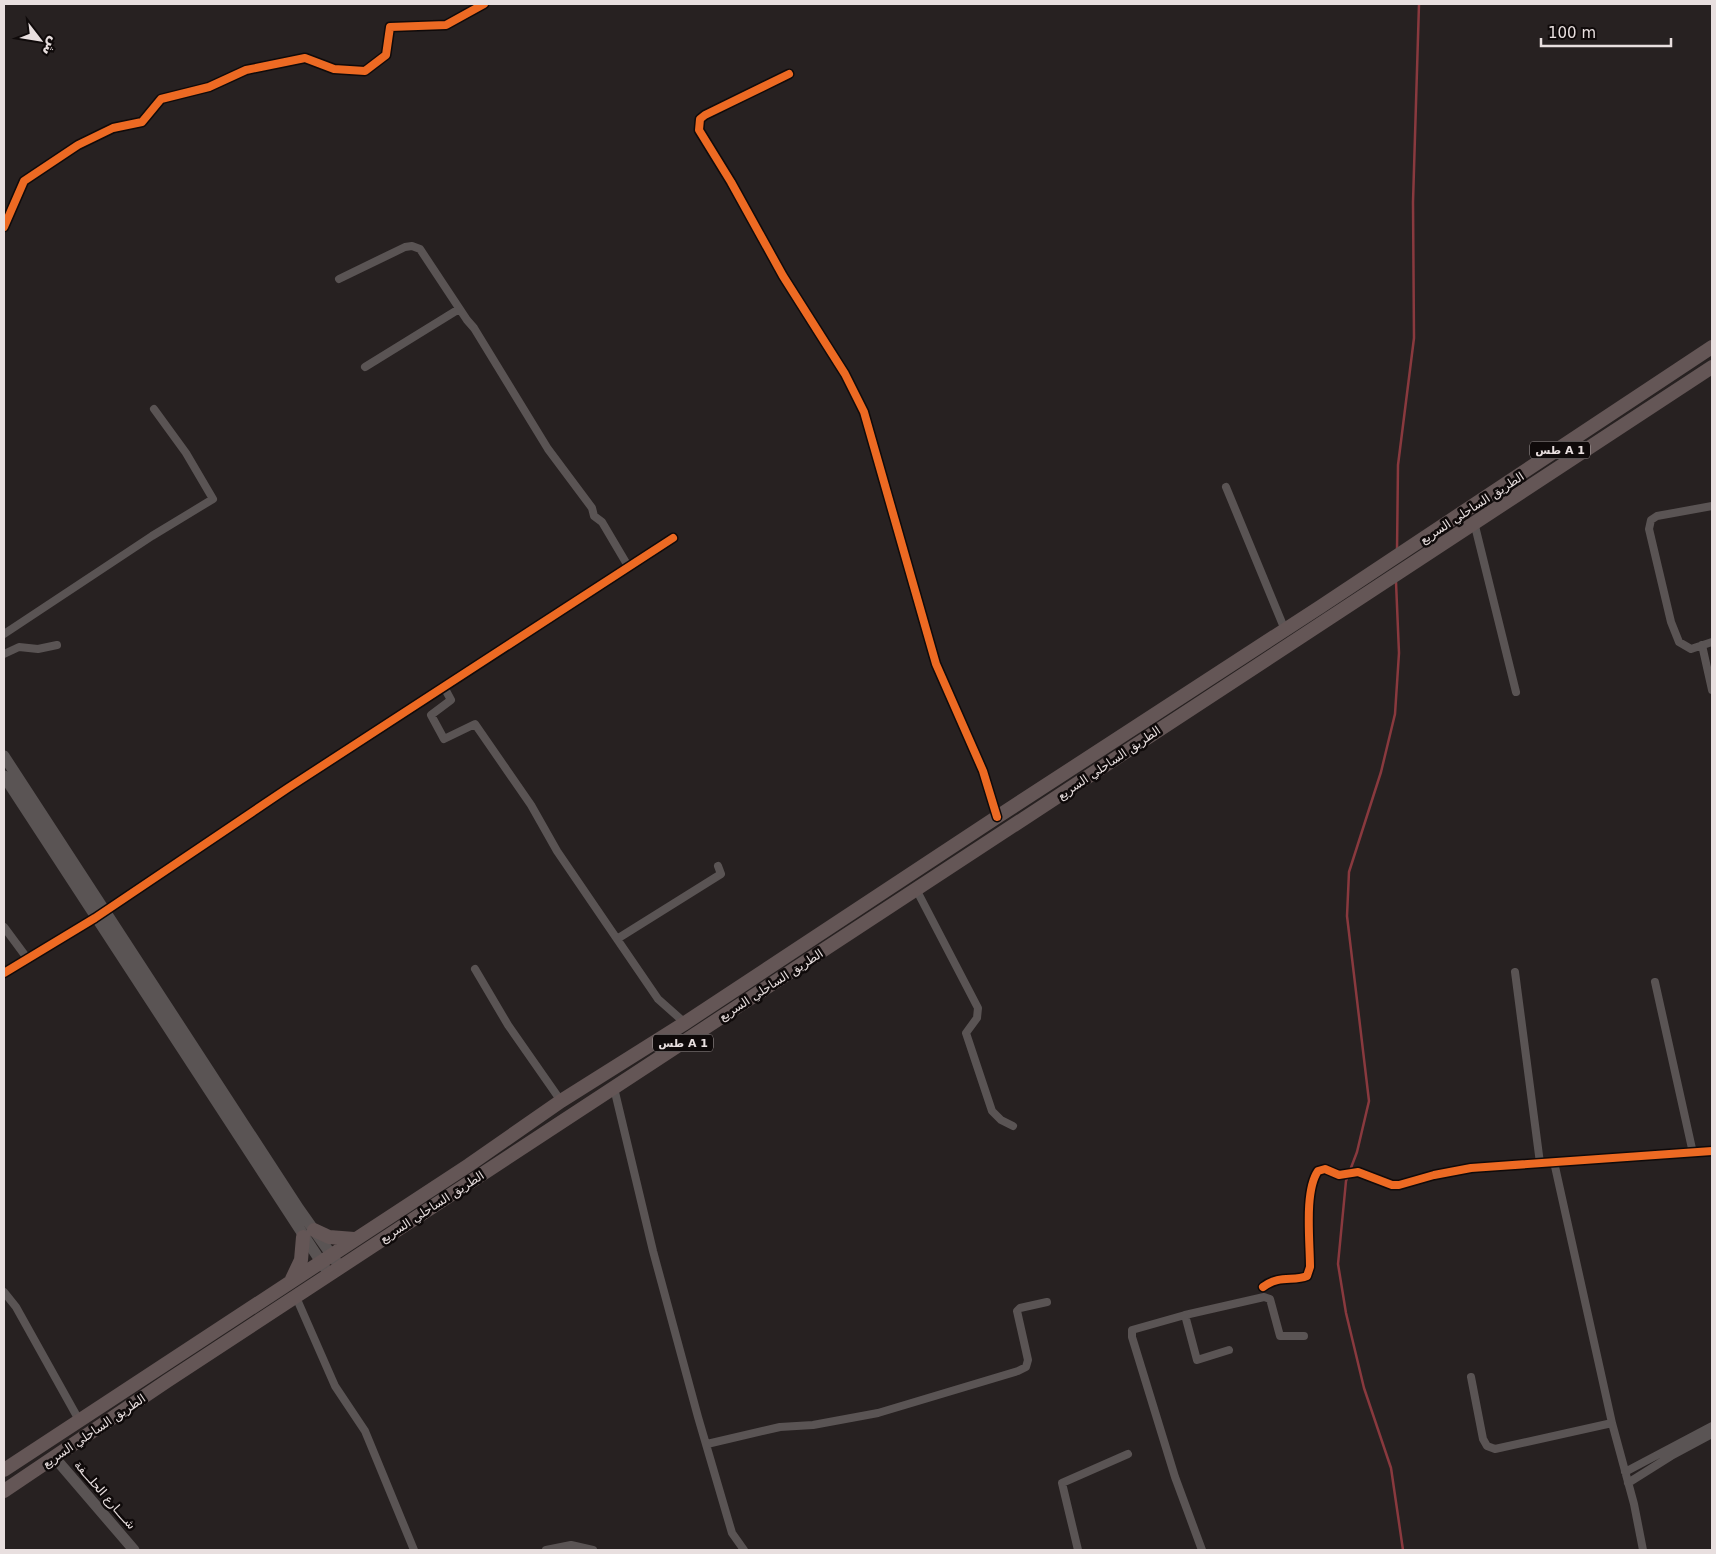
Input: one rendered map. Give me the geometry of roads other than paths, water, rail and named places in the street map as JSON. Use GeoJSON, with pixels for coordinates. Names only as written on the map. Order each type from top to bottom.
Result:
{"type":"FeatureCollection","features":[{"type":"Feature","properties":{"kind":"highway","name":"الطريق الساحلي السريع"},"geometry":{"type":"LineString","coordinates":[[1409,557],[1712,347]]}},
{"type":"Feature","properties":{"kind":"highway","name":"الطريق الساحلي السريع"},"geometry":{"type":"LineString","coordinates":[[1409,557],[1474,522],[1712,367]]}},
{"type":"Feature","properties":{"kind":"highway"},"geometry":{"type":"LineString","coordinates":[[1359,589],[1409,557]]}},
{"type":"Feature","properties":{"kind":"highway","name":"الطريق الساحلي السريع"},"geometry":{"type":"LineString","coordinates":[[4,1470],[469,1165],[561,1101],[685,1023],[997,817],[1285,630],[1359,589]]}},
{"type":"Feature","properties":{"kind":"highway","name":"الطريق الساحلي السريع"},"geometry":{"type":"LineString","coordinates":[[4,1491],[296,1296],[1083,781],[1359,589]]}},
{"type":"Feature","properties":{"kind":"highway"},"geometry":{"type":"LineString","coordinates":[[290,1281],[301,1260],[308,1234],[337,1239],[354,1239]]}},
{"type":"Feature","properties":{"kind":"street"},"geometry":{"type":"LineString","coordinates":[[4,227],[24,181],[78,145],[112,128],[142,122],[161,99],[209,87],[246,70],[305,58],[334,69],[365,71],[386,55],[390,27],[446,25],[484,4]]}},
{"type":"Feature","properties":{"kind":"street"},"geometry":{"type":"LineString","coordinates":[[789,74],[705,115],[700,119],[699,130],[731,182],[783,276],[845,374],[864,412],[931,648],[983,771],[997,817]]}},
{"type":"Feature","properties":{"kind":"street"},"geometry":{"type":"LineString","coordinates":[[339,279],[394,252],[412,246],[423,252],[474,328],[548,448],[592,508],[594,516],[602,522],[628,566]]}},
{"type":"Feature","properties":{"kind":"street"},"geometry":{"type":"LineString","coordinates":[[365,367],[460,309]]}},
{"type":"Feature","properties":{"kind":"street"},"geometry":{"type":"LineString","coordinates":[[4,634],[152,536],[213,499],[186,453],[154,409]]}},
{"type":"Feature","properties":{"kind":"street"},"geometry":{"type":"LineString","coordinates":[[1226,487],[1285,630]]}},
{"type":"Feature","properties":{"kind":"street"},"geometry":{"type":"LineString","coordinates":[[1712,506],[1657,516],[1649,525],[1663,592],[1679,642],[1690,649],[1712,642]]}},
{"type":"Feature","properties":{"kind":"street"},"geometry":{"type":"LineString","coordinates":[[1474,522],[1516,692]]}},
{"type":"Feature","properties":{"kind":"street"},"geometry":{"type":"LineString","coordinates":[[4,973],[95,918],[673,538]]}},
{"type":"Feature","properties":{"kind":"street"},"geometry":{"type":"LineString","coordinates":[[4,654],[19,647],[38,649],[57,645]]}},
{"type":"Feature","properties":{"kind":"street"},"geometry":{"type":"LineString","coordinates":[[1702,646],[1712,690]]}},
{"type":"Feature","properties":{"kind":"street"},"geometry":{"type":"LineString","coordinates":[[444,687],[451,700],[431,715],[444,738],[475,724],[531,805],[557,851],[658,999],[685,1023]]}},
{"type":"Feature","properties":{"kind":"street"},"geometry":{"type":"LineString","coordinates":[[4,756],[95,918],[143,991],[258,1155]]}},
{"type":"Feature","properties":{"kind":"street"},"geometry":{"type":"LineString","coordinates":[[4,776],[40,820],[106,910],[258,1155],[334,1271]]}},
{"type":"Feature","properties":{"kind":"street"},"geometry":{"type":"LineString","coordinates":[[617,939],[721,874],[718,866]]}},
{"type":"Feature","properties":{"kind":"street"},"geometry":{"type":"LineString","coordinates":[[916,889],[978,1008],[977,1018],[966,1033],[992,1111],[1001,1120],[1013,1126]]}},
{"type":"Feature","properties":{"kind":"street"},"geometry":{"type":"LineString","coordinates":[[4,928],[27,958]]}},
{"type":"Feature","properties":{"kind":"street"},"geometry":{"type":"LineString","coordinates":[[475,969],[508,1024],[561,1101]]}},
{"type":"Feature","properties":{"kind":"street"},"geometry":{"type":"LineString","coordinates":[[1515,972],[1540,1163]]}},
{"type":"Feature","properties":{"kind":"street"},"geometry":{"type":"LineString","coordinates":[[1655,982],[1693,1152]]}},
{"type":"Feature","properties":{"kind":"street"},"geometry":{"type":"LineString","coordinates":[[143,991],[153,983]]}},
{"type":"Feature","properties":{"kind":"street"},"geometry":{"type":"LineString","coordinates":[[614,1088],[653,1251],[732,1533],[744,1550]]}},
{"type":"Feature","properties":{"kind":"street"},"geometry":{"type":"LineString","coordinates":[[1263,1287],[1291,1277],[1300,1279],[1307,1276],[1310,1267],[1311,1193],[1314,1177],[1318,1171],[1325,1169],[1339,1175],[1358,1172],[1392,1185],[1400,1185],[1434,1175],[1471,1168],[1712,1151]]}},
{"type":"Feature","properties":{"kind":"street"},"geometry":{"type":"LineString","coordinates":[[1554,1162],[1612,1423],[1643,1550]]}},
{"type":"Feature","properties":{"kind":"street"},"geometry":{"type":"LineString","coordinates":[[4,1292],[16,1307],[78,1420]]}},
{"type":"Feature","properties":{"kind":"street"},"geometry":{"type":"LineString","coordinates":[[296,1296],[335,1386],[365,1431],[414,1550]]}},
{"type":"Feature","properties":{"kind":"street"},"geometry":{"type":"LineString","coordinates":[[1202,1550],[1175,1477],[1132,1337],[1132,1330],[1185,1315],[1264,1297],[1270,1299],[1280,1336],[1304,1336]]}},
{"type":"Feature","properties":{"kind":"street"},"geometry":{"type":"LineString","coordinates":[[707,1444],[780,1426],[813,1425],[878,1413],[1018,1371],[1026,1367],[1028,1360],[1017,1311],[1020,1308],[1047,1302]]}},
{"type":"Feature","properties":{"kind":"street"},"geometry":{"type":"LineString","coordinates":[[1185,1315],[1197,1360],[1229,1350]]}},
{"type":"Feature","properties":{"kind":"street"},"geometry":{"type":"LineString","coordinates":[[1471,1377],[1483,1440],[1487,1446],[1495,1449],[1612,1423]]}},
{"type":"Feature","properties":{"kind":"street"},"geometry":{"type":"LineString","coordinates":[[1625,1472],[1712,1426]]}},
{"type":"Feature","properties":{"kind":"street"},"geometry":{"type":"LineString","coordinates":[[1628,1483],[1671,1456],[1712,1434]]}},
{"type":"Feature","properties":{"kind":"street"},"geometry":{"type":"LineString","coordinates":[[1078,1550],[1062,1483],[1128,1454]]}},
{"type":"Feature","properties":{"kind":"street","name":"شــــارع الحلـــفة"},"geometry":{"type":"LineString","coordinates":[[55,1458],[134,1550]]}},
{"type":"Feature","properties":{"kind":"street"},"geometry":{"type":"LineString","coordinates":[[546,1550],[571,1544],[593,1550]]}},
{"type":"Feature","properties":{"kind":"waterway"},"geometry":{"type":"LineString","coordinates":[[1397,551],[1398,465],[1414,338],[1413,202],[1419,4]]}},
{"type":"Feature","properties":{"kind":"waterway"},"geometry":{"type":"LineString","coordinates":[[1396,582],[1399,653],[1395,714],[1381,772],[1349,872],[1347,916],[1369,1101],[1357,1152],[1346,1181],[1338,1264],[1346,1313],[1364,1388],[1391,1468],[1403,1550]]}}]}
